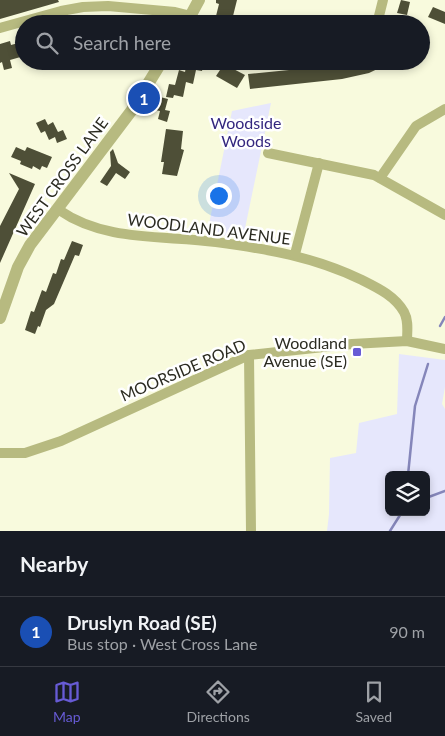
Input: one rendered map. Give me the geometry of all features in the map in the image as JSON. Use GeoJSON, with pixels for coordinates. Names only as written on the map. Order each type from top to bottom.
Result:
{"type":"FeatureCollection","features":[{"type":"Feature","properties":{"kind":"street"},"geometry":{"type":"LineString","coordinates":[[192,15],[200,0]]}},
{"type":"Feature","properties":{"kind":"street"},"geometry":{"type":"LineString","coordinates":[[379,15],[383,0]]}},
{"type":"Feature","properties":{"kind":"street"},"geometry":{"type":"LineString","coordinates":[[45,15],[83,7],[108,6],[175,12],[180,15]]}},
{"type":"Feature","properties":{"kind":"street"},"geometry":{"type":"LineString","coordinates":[[0,28],[15,24]]}},
{"type":"Feature","properties":{"kind":"street","name":"WEST CROSS LANE"},"geometry":{"type":"LineString","coordinates":[[0,318],[18,267],[30,245],[59,210],[132,110],[156,70]]}},
{"type":"Feature","properties":{"kind":"street"},"geometry":{"type":"LineString","coordinates":[[380,178],[416,126],[445,109]]}},
{"type":"Feature","properties":{"kind":"street"},"geometry":{"type":"LineString","coordinates":[[268,153],[374,175],[445,214]]}},
{"type":"Feature","properties":{"kind":"street"},"geometry":{"type":"LineString","coordinates":[[295,254],[319,164]]}},
{"type":"Feature","properties":{"kind":"street","name":"WOODLAND AVENUE"},"geometry":{"type":"LineString","coordinates":[[59,210],[70,218],[102,230],[146,237],[215,242],[295,254],[341,270],[394,298],[407,320],[407,342]]}},
{"type":"Feature","properties":{"kind":"street","name":"MOORSIDE ROAD"},"geometry":{"type":"LineString","coordinates":[[0,453],[25,453],[62,441],[249,355],[352,344],[407,342],[445,349]]}},
{"type":"Feature","properties":{"kind":"street"},"geometry":{"type":"LineString","coordinates":[[249,355],[251,531]]}},
{"type":"Feature","properties":{"kind":"green space","name":"Woodside Woods"},"geometry":{"type":"Polygon","coordinates":[[[271,103],[243,238],[207,234],[232,111],[271,103]]]}},
{"type":"Feature","properties":{"kind":"green space"},"geometry":{"type":"Polygon","coordinates":[[[399,354],[445,360],[445,387],[442,404],[445,409],[445,531],[327,531],[330,458],[356,453],[359,423],[397,414],[399,354]]]}},
{"type":"Feature","properties":{"kind":"building"},"geometry":{"type":"Polygon","coordinates":[[[0,0],[58,0],[59,2],[0,19],[0,0]]]}},
{"type":"Feature","properties":{"kind":"building"},"geometry":{"type":"Polygon","coordinates":[[[216,0],[237,0],[233,15],[216,15],[219,4],[216,3],[216,0]]]}},
{"type":"Feature","properties":{"kind":"building"},"geometry":{"type":"Polygon","coordinates":[[[401,0],[410,2],[407,15],[397,13],[401,0]]]}},
{"type":"Feature","properties":{"kind":"building"},"geometry":{"type":"Polygon","coordinates":[[[433,7],[445,12],[445,24],[430,18],[429,15],[433,7]]]}},
{"type":"Feature","properties":{"kind":"building"},"geometry":{"type":"Polygon","coordinates":[[[10,41],[11,45],[15,44],[15,59],[10,60],[12,68],[4,70],[2,62],[0,63],[0,44],[10,41]]]}},
{"type":"Feature","properties":{"kind":"building"},"geometry":{"type":"Polygon","coordinates":[[[179,70],[185,72],[185,70],[196,70],[193,84],[186,82],[183,97],[174,95],[173,98],[166,97],[169,84],[175,85],[179,70]]]}},
{"type":"Feature","properties":{"kind":"building"},"geometry":{"type":"Polygon","coordinates":[[[220,70],[235,70],[245,75],[237,88],[216,76],[220,70]]]}},
{"type":"Feature","properties":{"kind":"building"},"geometry":{"type":"Polygon","coordinates":[[[288,70],[375,70],[342,79],[250,89],[248,74],[288,70]]]}},
{"type":"Feature","properties":{"kind":"building"},"geometry":{"type":"Polygon","coordinates":[[[160,97],[168,99],[165,110],[170,111],[167,122],[158,119],[160,111],[155,110],[160,97]]]}},
{"type":"Feature","properties":{"kind":"building"},"geometry":{"type":"Polygon","coordinates":[[[45,119],[48,125],[53,122],[58,132],[63,130],[67,139],[57,143],[55,137],[49,140],[45,131],[41,133],[36,123],[45,119]]]}},
{"type":"Feature","properties":{"kind":"building"},"geometry":{"type":"Polygon","coordinates":[[[166,129],[183,131],[181,149],[184,150],[177,176],[162,174],[164,162],[161,162],[166,129]]]}},
{"type":"Feature","properties":{"kind":"building"},"geometry":{"type":"Polygon","coordinates":[[[16,147],[25,151],[27,147],[52,157],[47,168],[42,166],[40,170],[33,166],[32,169],[20,164],[21,161],[11,157],[16,147]]]}},
{"type":"Feature","properties":{"kind":"building"},"geometry":{"type":"Polygon","coordinates":[[[113,149],[118,163],[130,172],[125,179],[116,173],[107,186],[100,182],[111,166],[110,152],[113,149]]]}},
{"type":"Feature","properties":{"kind":"building"},"geometry":{"type":"Polygon","coordinates":[[[9,173],[35,184],[0,263],[0,226],[19,189],[9,173]]]}},
{"type":"Feature","properties":{"kind":"building"},"geometry":{"type":"Polygon","coordinates":[[[72,241],[83,245],[79,256],[75,255],[54,304],[46,310],[40,327],[38,326],[35,334],[25,330],[31,311],[34,312],[42,290],[46,292],[53,273],[56,274],[61,259],[64,260],[72,241]]]}},
{"type":"Feature","properties":{"kind":"waterway"},"geometry":{"type":"LineString","coordinates":[[440,326],[445,317]]}},
{"type":"Feature","properties":{"kind":"waterway"},"geometry":{"type":"LineString","coordinates":[[408,471],[415,406],[428,364]]}},
{"type":"Feature","properties":{"kind":"waterway"},"geometry":{"type":"LineString","coordinates":[[430,497],[445,491]]}},
{"type":"Feature","properties":{"kind":"waterway"},"geometry":{"type":"LineString","coordinates":[[390,531],[399,516]]}},
{"type":"Feature","properties":{"kind":"place","name":"Druslyn Road (SE)"},"geometry":{"type":"Point","coordinates":[144,98]}},
{"type":"Feature","properties":{"kind":"place","name":"Woodland Avenue (SE)"},"geometry":{"type":"Point","coordinates":[357,352]}}]}
